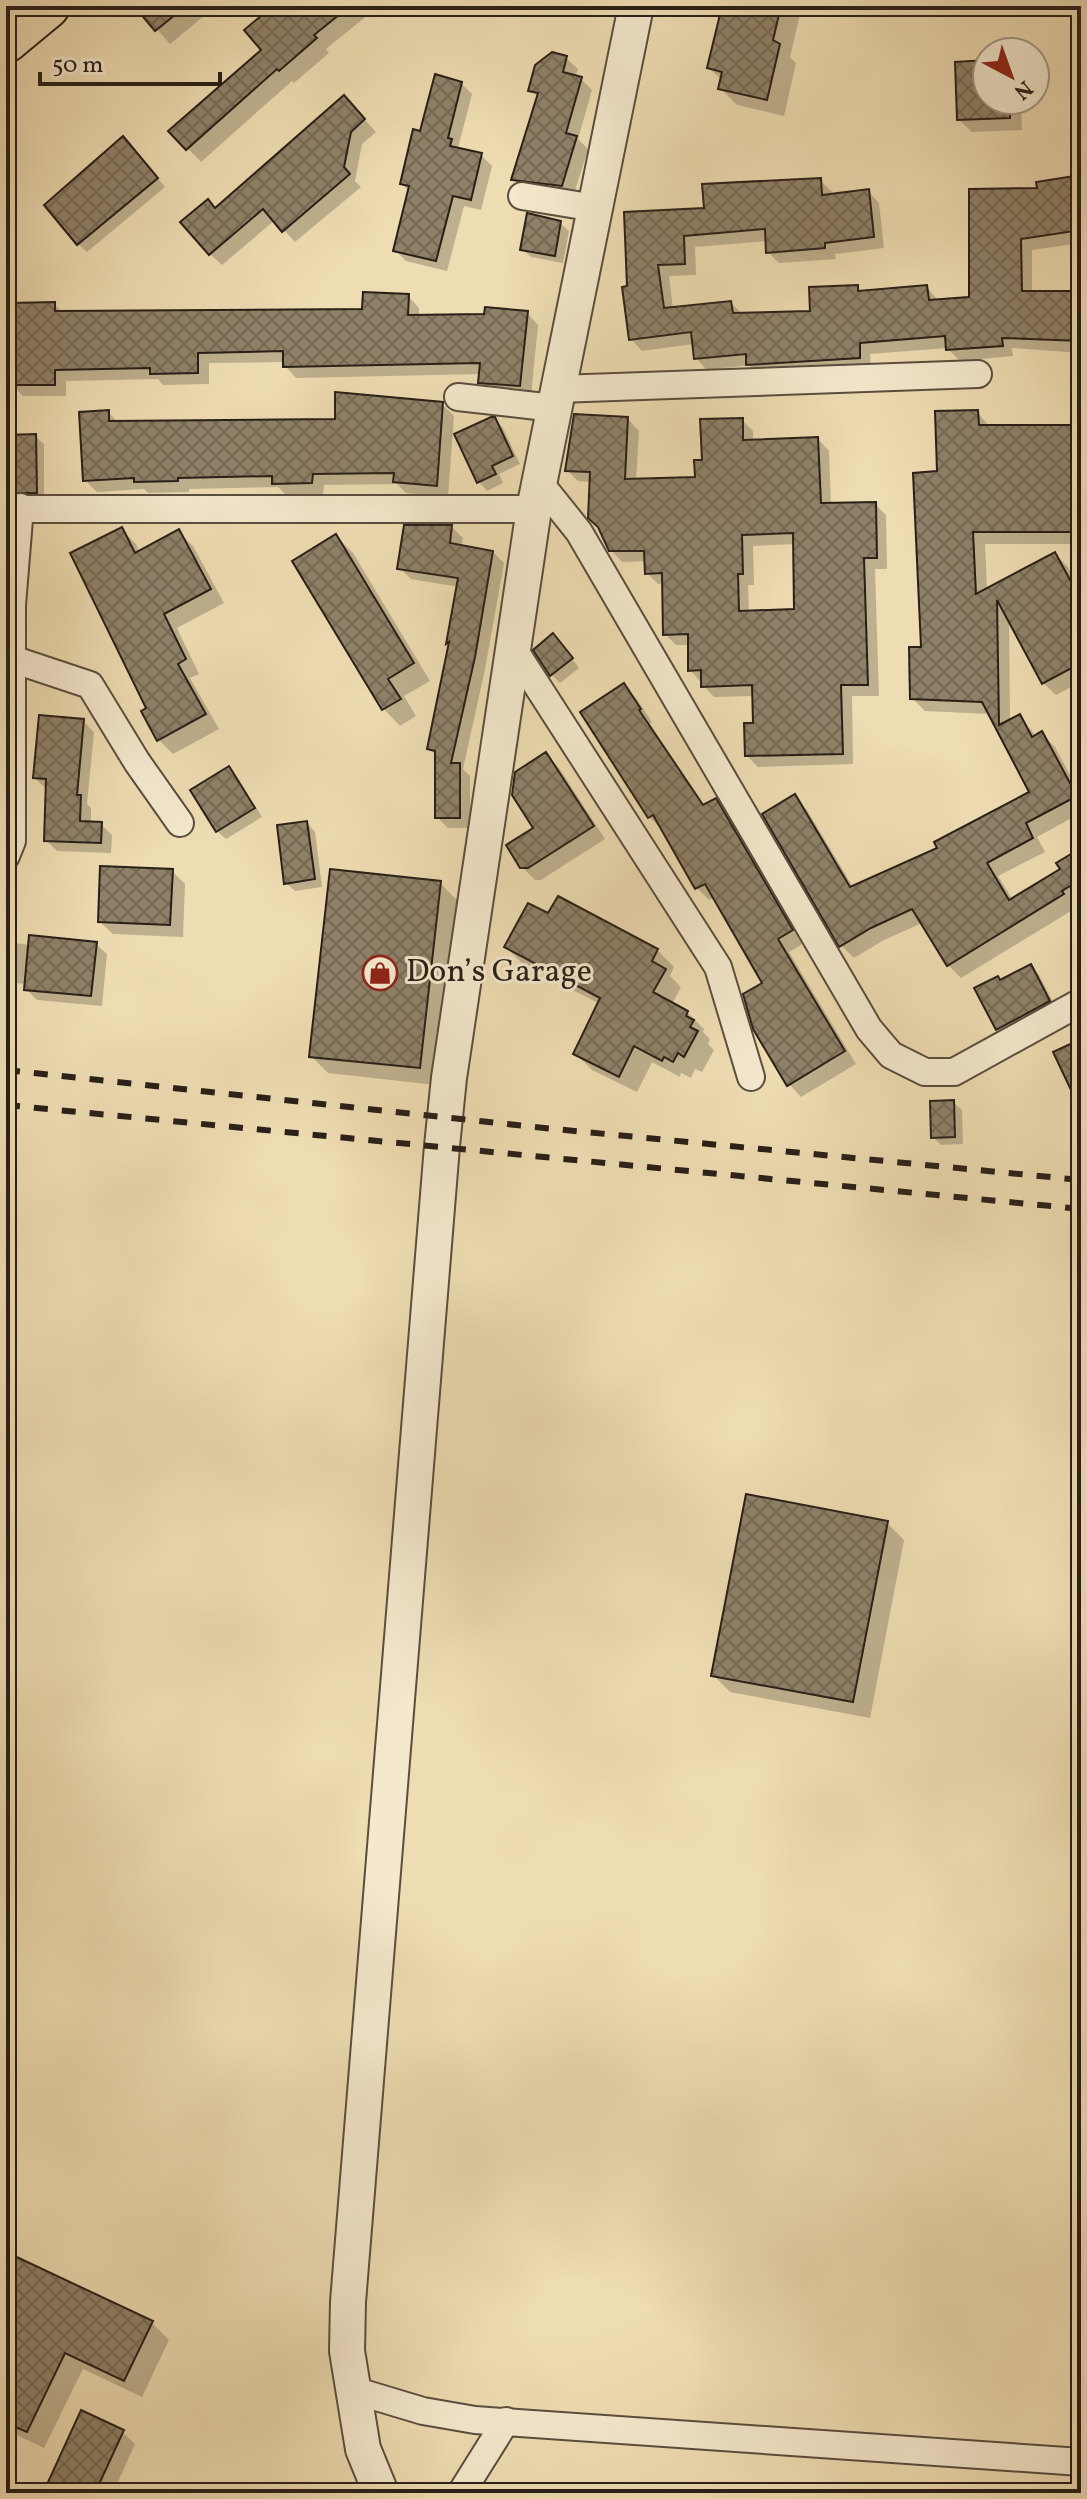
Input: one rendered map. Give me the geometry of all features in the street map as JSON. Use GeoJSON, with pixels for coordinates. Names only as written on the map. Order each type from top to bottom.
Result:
{"type":"FeatureCollection","features":[{"type":"Feature","properties":{"kind":"highway"},"geometry":{"type":"LineString","coordinates":[[6,40],[47,6]]}},
{"type":"Feature","properties":{"kind":"street"},"geometry":{"type":"LineString","coordinates":[[381,2493],[363,2449],[347,2351],[348,2302],[432,1246],[449,1078],[536,496],[636,6]]}},
{"type":"Feature","properties":{"kind":"street"},"geometry":{"type":"LineString","coordinates":[[522,196],[595,208]]}},
{"type":"Feature","properties":{"kind":"street"},"geometry":{"type":"LineString","coordinates":[[458,397],[556,399],[978,374]]}},
{"type":"Feature","properties":{"kind":"street"},"geometry":{"type":"LineString","coordinates":[[6,856],[12,841],[9,606],[13,508],[536,496],[579,532],[869,1029],[891,1055],[925,1072],[954,1072],[1081,1002]]}},
{"type":"Feature","properties":{"kind":"street"},"geometry":{"type":"LineString","coordinates":[[513,648],[718,967],[751,1077]]}},
{"type":"Feature","properties":{"kind":"street"},"geometry":{"type":"LineString","coordinates":[[12,659],[90,685],[137,762],[180,823]]}},
{"type":"Feature","properties":{"kind":"street"},"geometry":{"type":"LineString","coordinates":[[353,2390],[423,2411],[475,2420],[1081,2462]]}},
{"type":"Feature","properties":{"kind":"street"},"geometry":{"type":"LineString","coordinates":[[461,2493],[506,2421]]}},
{"type":"Feature","properties":{"kind":"building"},"geometry":{"type":"Polygon","coordinates":[[[134,6],[186,6],[155,31],[134,6]]]}},
{"type":"Feature","properties":{"kind":"building"},"geometry":{"type":"Polygon","coordinates":[[[273,6],[350,6],[186,150],[168,131],[261,50],[244,30],[273,6]]]}},
{"type":"Feature","properties":{"kind":"building"},"geometry":{"type":"Polygon","coordinates":[[[722,6],[781,6],[773,40],[780,44],[767,100],[718,89],[722,72],[707,68],[722,6]]]}},
{"type":"Feature","properties":{"kind":"building"},"geometry":{"type":"Polygon","coordinates":[[[552,52],[567,56],[563,72],[582,77],[566,133],[577,136],[562,186],[511,180],[538,93],[528,91],[535,65],[552,52]]]}},
{"type":"Feature","properties":{"kind":"building"},"geometry":{"type":"Polygon","coordinates":[[[971,61],[971,116],[1010,118],[957,120],[955,62],[971,61]]]}},
{"type":"Feature","properties":{"kind":"building"},"geometry":{"type":"Polygon","coordinates":[[[435,74],[462,82],[448,138],[452,139],[450,146],[482,153],[471,200],[453,196],[436,261],[393,251],[409,186],[400,184],[413,129],[420,131],[435,74]]]}},
{"type":"Feature","properties":{"kind":"building"},"geometry":{"type":"Polygon","coordinates":[[[344,95],[365,119],[351,132],[344,167],[350,174],[282,232],[263,209],[209,255],[180,222],[208,199],[215,208],[344,95]]]}},
{"type":"Feature","properties":{"kind":"building"},"geometry":{"type":"Polygon","coordinates":[[[123,136],[158,178],[77,245],[44,205],[123,136]]]}},
{"type":"Feature","properties":{"kind":"building"},"geometry":{"type":"Polygon","coordinates":[[[1081,175],[1081,230],[1021,239],[1022,291],[1081,291],[1081,341],[1002,338],[1003,346],[946,350],[945,336],[860,343],[860,358],[746,365],[746,354],[694,359],[691,332],[629,340],[622,287],[627,286],[624,212],[704,208],[702,184],[821,178],[822,195],[869,189],[874,237],[825,243],[825,248],[766,253],[765,229],[684,236],[685,264],[658,265],[664,308],[731,301],[733,313],[810,311],[809,287],[858,285],[858,291],[927,285],[929,300],[969,297],[969,189],[1037,188],[1036,182],[1081,175]]]}},
{"type":"Feature","properties":{"kind":"building"},"geometry":{"type":"Polygon","coordinates":[[[527,213],[561,221],[555,256],[520,250],[527,213]]]}},
{"type":"Feature","properties":{"kind":"building"},"geometry":{"type":"Polygon","coordinates":[[[363,292],[409,294],[408,315],[484,314],[485,307],[528,311],[520,386],[478,383],[480,363],[283,367],[283,351],[198,353],[198,373],[150,374],[150,368],[55,370],[55,385],[10,385],[10,303],[55,302],[55,311],[362,309],[363,292]]]}},
{"type":"Feature","properties":{"kind":"building"},"geometry":{"type":"Polygon","coordinates":[[[335,392],[443,402],[437,486],[393,482],[394,473],[313,474],[312,483],[272,484],[272,476],[178,478],[178,481],[134,482],[134,478],[83,481],[79,412],[109,410],[109,421],[335,419],[335,392]]]}},
{"type":"Feature","properties":{"kind":"building"},"geometry":{"type":"Polygon","coordinates":[[[978,410],[979,425],[1078,425],[1077,532],[973,532],[976,594],[1055,552],[1081,600],[1081,663],[1042,684],[997,600],[999,725],[1020,714],[1032,737],[1042,731],[1077,796],[1026,823],[1033,838],[987,863],[1009,900],[1060,869],[1056,863],[1081,848],[1081,903],[1070,886],[1062,891],[1064,894],[947,966],[912,909],[839,947],[762,814],[795,794],[850,887],[937,848],[934,842],[1029,792],[982,702],[910,699],[909,647],[921,647],[913,473],[937,471],[935,411],[978,410]]]}},
{"type":"Feature","properties":{"kind":"building"},"geometry":{"type":"Polygon","coordinates":[[[574,414],[628,417],[625,479],[695,477],[694,460],[702,460],[700,419],[743,418],[743,440],[818,437],[821,503],[876,502],[877,558],[864,558],[868,685],[841,685],[843,754],[745,756],[744,723],[753,723],[752,685],[701,687],[701,670],[688,671],[688,634],[663,635],[662,573],[645,574],[644,551],[609,551],[598,527],[588,518],[590,472],[565,471],[574,414]],[[793,533],[742,535],[743,574],[738,574],[739,611],[794,609],[793,533]]]}},
{"type":"Feature","properties":{"kind":"building"},"geometry":{"type":"Polygon","coordinates":[[[495,417],[513,456],[492,466],[496,474],[477,483],[454,434],[495,417]]]}},
{"type":"Feature","properties":{"kind":"building"},"geometry":{"type":"Polygon","coordinates":[[[36,434],[37,493],[6,493],[6,435],[36,434]]]}},
{"type":"Feature","properties":{"kind":"building"},"geometry":{"type":"Polygon","coordinates":[[[404,525],[452,525],[450,543],[493,551],[475,657],[451,763],[460,763],[460,818],[435,818],[435,751],[427,749],[449,642],[446,644],[458,578],[397,569],[404,525]]]}},
{"type":"Feature","properties":{"kind":"building"},"geometry":{"type":"Polygon","coordinates":[[[122,527],[135,553],[179,529],[211,589],[164,614],[186,659],[178,664],[206,714],[157,741],[141,711],[146,708],[70,553],[122,527]]]}},
{"type":"Feature","properties":{"kind":"building"},"geometry":{"type":"Polygon","coordinates":[[[336,534],[414,663],[388,679],[401,699],[382,710],[292,561],[336,534]]]}},
{"type":"Feature","properties":{"kind":"building"},"geometry":{"type":"Polygon","coordinates":[[[553,633],[573,658],[550,676],[533,650],[553,633]]]}},
{"type":"Feature","properties":{"kind":"building"},"geometry":{"type":"Polygon","coordinates":[[[624,683],[703,805],[716,798],[793,930],[778,939],[845,1051],[787,1086],[753,1029],[743,994],[762,983],[705,884],[695,889],[653,815],[648,818],[580,712],[624,683]]]}},
{"type":"Feature","properties":{"kind":"building"},"geometry":{"type":"Polygon","coordinates":[[[39,715],[84,719],[77,795],[81,795],[80,821],[102,822],[101,843],[44,841],[46,779],[33,778],[39,715]]]}},
{"type":"Feature","properties":{"kind":"building"},"geometry":{"type":"Polygon","coordinates":[[[546,752],[594,826],[528,868],[520,868],[506,845],[533,828],[512,795],[515,772],[546,752]]]}},
{"type":"Feature","properties":{"kind":"building"},"geometry":{"type":"Polygon","coordinates":[[[229,766],[255,808],[216,832],[190,790],[229,766]]]}},
{"type":"Feature","properties":{"kind":"building"},"geometry":{"type":"Polygon","coordinates":[[[307,821],[315,879],[284,884],[277,825],[307,821]]]}},
{"type":"Feature","properties":{"kind":"building"},"geometry":{"type":"Polygon","coordinates":[[[100,866],[173,869],[170,925],[98,922],[100,866]]]}},
{"type":"Feature","properties":{"kind":"building"},"geometry":{"type":"Polygon","coordinates":[[[330,869],[441,881],[420,1068],[309,1057],[330,869]]]}},
{"type":"Feature","properties":{"kind":"building"},"geometry":{"type":"Polygon","coordinates":[[[558,896],[658,949],[652,961],[666,969],[653,992],[688,1011],[686,1016],[694,1020],[690,1027],[698,1031],[684,1057],[678,1053],[673,1062],[664,1057],[662,1061],[634,1046],[619,1077],[573,1054],[600,998],[504,947],[528,903],[548,913],[558,896]]]}},
{"type":"Feature","properties":{"kind":"building"},"geometry":{"type":"Polygon","coordinates":[[[29,935],[97,942],[91,996],[24,990],[29,935]]]}},
{"type":"Feature","properties":{"kind":"building"},"geometry":{"type":"Polygon","coordinates":[[[1031,964],[1050,1001],[996,1030],[974,988],[998,976],[1000,980],[1031,964]]]}},
{"type":"Feature","properties":{"kind":"building"},"geometry":{"type":"Polygon","coordinates":[[[1081,1039],[1081,1111],[1053,1052],[1081,1039]]]}},
{"type":"Feature","properties":{"kind":"building"},"geometry":{"type":"Polygon","coordinates":[[[954,1100],[955,1137],[931,1138],[930,1101],[954,1100]]]}},
{"type":"Feature","properties":{"kind":"building"},"geometry":{"type":"Polygon","coordinates":[[[746,1494],[888,1521],[853,1702],[711,1676],[746,1494]]]}},
{"type":"Feature","properties":{"kind":"building"},"geometry":{"type":"Polygon","coordinates":[[[6,2252],[153,2321],[124,2381],[65,2353],[27,2432],[6,2423],[6,2252]]]}},
{"type":"Feature","properties":{"kind":"building"},"geometry":{"type":"Polygon","coordinates":[[[81,2410],[124,2430],[95,2493],[43,2493],[81,2410]]]}},
{"type":"Feature","properties":{"kind":"railway"},"geometry":{"type":"LineString","coordinates":[[6,1070],[544,1128],[1081,1180]]}},
{"type":"Feature","properties":{"kind":"railway"},"geometry":{"type":"LineString","coordinates":[[6,1105],[1081,1209]]}},
{"type":"Feature","properties":{"kind":"place","name":"Don’s Garage"},"geometry":{"type":"Point","coordinates":[380,973]}}]}
